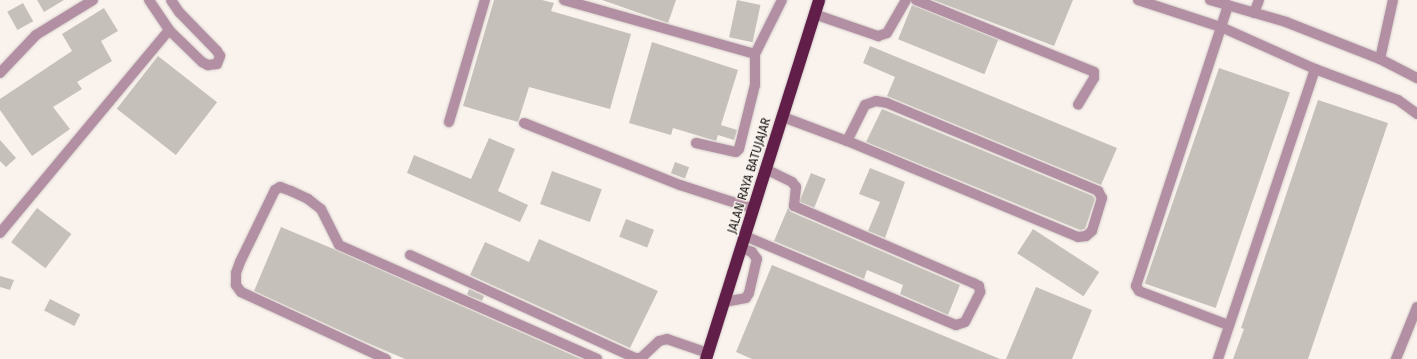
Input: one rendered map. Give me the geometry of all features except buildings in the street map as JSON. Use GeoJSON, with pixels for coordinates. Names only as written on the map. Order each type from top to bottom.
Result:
{"type":"FeatureCollection","features":[{"type":"Feature","properties":{"kind":"highway","name":"JALAN RAYA BATUJAJAR"},"geometry":{"type":"LineString","coordinates":[[707,356],[819,0]]}},
{"type":"Feature","properties":{"kind":"street"},"geometry":{"type":"LineString","coordinates":[[0,73],[36,35],[93,0]]}},
{"type":"Feature","properties":{"kind":"street"},"geometry":{"type":"LineString","coordinates":[[149,0],[169,30],[202,62],[212,66],[219,61],[217,51],[179,12],[171,0]]}},
{"type":"Feature","properties":{"kind":"street"},"geometry":{"type":"LineString","coordinates":[[449,122],[485,0]]}},
{"type":"Feature","properties":{"kind":"street"},"geometry":{"type":"LineString","coordinates":[[564,0],[755,54]]}},
{"type":"Feature","properties":{"kind":"street"},"geometry":{"type":"LineString","coordinates":[[696,143],[736,152],[739,149],[755,85],[755,54],[782,0]]}},
{"type":"Feature","properties":{"kind":"street"},"geometry":{"type":"LineString","coordinates":[[814,14],[878,36],[887,33],[906,0]]}},
{"type":"Feature","properties":{"kind":"street"},"geometry":{"type":"LineString","coordinates":[[916,0],[1094,72],[1094,78],[1078,105]]}},
{"type":"Feature","properties":{"kind":"street"},"geometry":{"type":"LineString","coordinates":[[1138,0],[1221,27],[1315,69],[1398,100],[1417,114]]}},
{"type":"Feature","properties":{"kind":"street"},"geometry":{"type":"LineString","coordinates":[[1210,0],[1286,22],[1380,58],[1417,78]]}},
{"type":"Feature","properties":{"kind":"street"},"geometry":{"type":"LineString","coordinates":[[1254,13],[1259,0]]}},
{"type":"Feature","properties":{"kind":"street"},"geometry":{"type":"LineString","coordinates":[[1380,58],[1393,0]]}},
{"type":"Feature","properties":{"kind":"street"},"geometry":{"type":"LineString","coordinates":[[1228,5],[1136,286],[1139,291],[1228,325]]}},
{"type":"Feature","properties":{"kind":"street"},"geometry":{"type":"LineString","coordinates":[[0,233],[169,30]]}},
{"type":"Feature","properties":{"kind":"street"},"geometry":{"type":"LineString","coordinates":[[1218,359],[1228,325],[1240,297],[1315,69]]}},
{"type":"Feature","properties":{"kind":"street"},"geometry":{"type":"LineString","coordinates":[[783,117],[847,141],[1078,237],[1086,236],[1092,231],[1102,198],[1098,191],[887,103],[876,101],[865,105],[847,141]]}},
{"type":"Feature","properties":{"kind":"street"},"geometry":{"type":"LineString","coordinates":[[524,123],[680,185],[754,209]]}},
{"type":"Feature","properties":{"kind":"street"},"geometry":{"type":"LineString","coordinates":[[745,236],[956,325],[965,322],[980,292],[979,286],[973,283],[794,206],[796,187],[792,182],[766,169]]}},
{"type":"Feature","properties":{"kind":"street"},"geometry":{"type":"LineString","coordinates":[[386,359],[241,292],[236,284],[240,262],[275,190],[280,187],[291,191],[308,199],[321,209],[339,245],[597,359]]}},
{"type":"Feature","properties":{"kind":"street"},"geometry":{"type":"LineString","coordinates":[[724,302],[746,298],[749,293],[757,259],[752,252],[741,248]]}},
{"type":"Feature","properties":{"kind":"street"},"geometry":{"type":"LineString","coordinates":[[410,255],[635,358],[641,358],[659,341],[667,339],[707,356]]}},
{"type":"Feature","properties":{"kind":"street"},"geometry":{"type":"LineString","coordinates":[[1396,359],[1417,307]]}}]}
